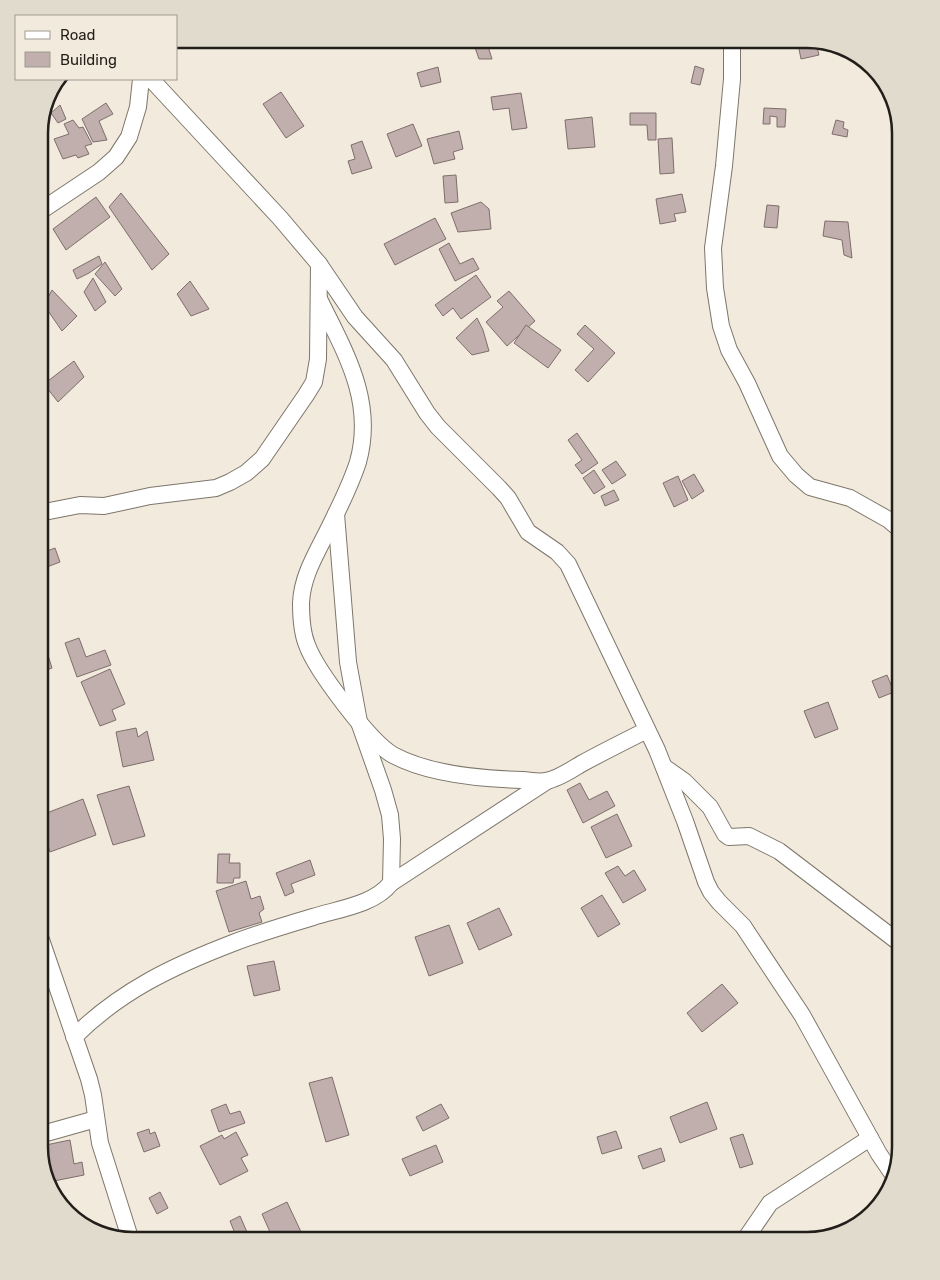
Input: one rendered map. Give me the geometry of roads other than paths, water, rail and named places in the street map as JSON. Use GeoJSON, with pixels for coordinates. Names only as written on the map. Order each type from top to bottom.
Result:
{"type":"FeatureCollection","features":[{"type":"Feature","properties":{"kind":"street"},"geometry":{"type":"LineString","coordinates":[[732,48],[732,79],[724,166],[713,248],[715,288],[728,350],[747,383],[780,456],[796,475],[810,487],[850,498],[892,522]]}},
{"type":"Feature","properties":{"kind":"street"},"geometry":{"type":"LineString","coordinates":[[48,206],[100,172],[116,157],[129,137],[138,107],[141,80]]}},
{"type":"Feature","properties":{"kind":"street"},"geometry":{"type":"LineString","coordinates":[[151,80],[280,218],[319,264],[355,316],[394,360],[426,413],[504,493],[528,532],[557,552],[568,564],[664,767],[711,892],[743,926],[802,1015],[870,1138],[890,1170]]}},
{"type":"Feature","properties":{"kind":"street"},"geometry":{"type":"LineString","coordinates":[[48,511],[80,505],[110,506],[150,496],[216,488],[246,473],[262,458],[314,382],[318,359],[319,264]]}},
{"type":"Feature","properties":{"kind":"street"},"geometry":{"type":"LineString","coordinates":[[319,299],[349,360],[359,390],[362,411],[362,441],[358,462],[336,514],[305,578],[301,601],[302,624],[305,642],[310,653],[318,667],[359,722],[373,738],[392,754],[423,767],[474,777],[547,781]]}},
{"type":"Feature","properties":{"kind":"street"},"geometry":{"type":"LineString","coordinates":[[336,514],[348,662],[359,722],[390,815],[392,839],[391,883]]}},
{"type":"Feature","properties":{"kind":"street"},"geometry":{"type":"LineString","coordinates":[[74,1037],[113,1002],[154,977],[234,943],[315,916],[352,906],[382,892],[391,883],[547,781],[647,730]]}},
{"type":"Feature","properties":{"kind":"street"},"geometry":{"type":"LineString","coordinates":[[664,767],[684,781],[710,807],[725,834],[729,837],[749,836],[779,852],[892,937]]}},
{"type":"Feature","properties":{"kind":"street"},"geometry":{"type":"LineString","coordinates":[[48,968],[93,1095],[100,1143],[128,1232]]}},
{"type":"Feature","properties":{"kind":"street"},"geometry":{"type":"LineString","coordinates":[[48,1132],[96,1119]]}},
{"type":"Feature","properties":{"kind":"street"},"geometry":{"type":"LineString","coordinates":[[750,1232],[770,1204],[870,1138]]}}]}
